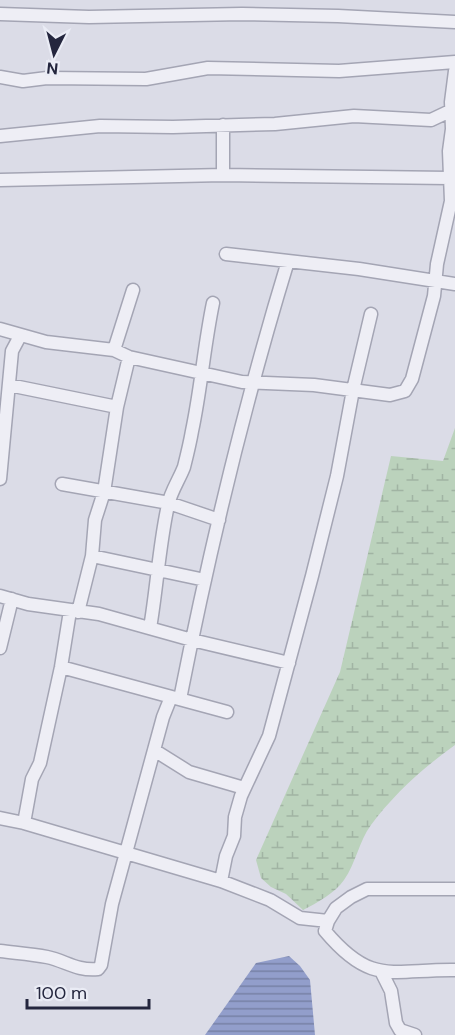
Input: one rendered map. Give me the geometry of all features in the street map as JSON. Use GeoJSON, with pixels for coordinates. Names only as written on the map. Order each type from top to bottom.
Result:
{"type":"FeatureCollection","features":[{"type":"Feature","properties":{"kind":"street"},"geometry":{"type":"LineString","coordinates":[[0,14],[88,17],[254,14],[455,22]]}},
{"type":"Feature","properties":{"kind":"street"},"geometry":{"type":"LineString","coordinates":[[0,77],[23,81],[48,78],[146,79],[208,68],[339,71],[455,62]]}},
{"type":"Feature","properties":{"kind":"street"},"geometry":{"type":"LineString","coordinates":[[0,329],[46,342],[114,350],[129,357],[201,374],[252,382],[314,385],[390,394],[405,391],[412,379],[434,296],[451,201],[449,178],[455,71]]}},
{"type":"Feature","properties":{"kind":"street"},"geometry":{"type":"LineString","coordinates":[[0,136],[100,126],[275,124],[354,116],[431,120],[452,108]]}},
{"type":"Feature","properties":{"kind":"street"},"geometry":{"type":"LineString","coordinates":[[431,120],[451,139]]}},
{"type":"Feature","properties":{"kind":"street"},"geometry":{"type":"LineString","coordinates":[[223,125],[224,175]]}},
{"type":"Feature","properties":{"kind":"street"},"geometry":{"type":"LineString","coordinates":[[0,180],[224,175],[449,178]]}},
{"type":"Feature","properties":{"kind":"street"},"geometry":{"type":"LineString","coordinates":[[226,254],[242,258],[288,261],[455,284]]}},
{"type":"Feature","properties":{"kind":"street"},"geometry":{"type":"LineString","coordinates":[[0,951],[50,957],[69,966],[89,970],[98,969],[101,964],[112,904],[163,717],[176,698],[192,640],[252,382],[288,261]]}},
{"type":"Feature","properties":{"kind":"street"},"geometry":{"type":"LineString","coordinates":[[114,350],[133,290]]}},
{"type":"Feature","properties":{"kind":"street"},"geometry":{"type":"LineString","coordinates":[[150,628],[159,556],[169,503],[183,468],[192,429],[213,303]]}},
{"type":"Feature","properties":{"kind":"street"},"geometry":{"type":"LineString","coordinates":[[221,881],[226,856],[234,836],[235,817],[244,788],[270,736],[337,476],[353,390],[371,314]]}},
{"type":"Feature","properties":{"kind":"street"},"geometry":{"type":"LineString","coordinates":[[0,478],[6,376],[12,351],[20,336]]}},
{"type":"Feature","properties":{"kind":"street"},"geometry":{"type":"LineString","coordinates":[[24,823],[32,779],[40,763],[74,611],[92,556],[95,520],[104,492],[117,407],[129,357]]}},
{"type":"Feature","properties":{"kind":"street"},"geometry":{"type":"LineString","coordinates":[[6,376],[117,407]]}},
{"type":"Feature","properties":{"kind":"street"},"geometry":{"type":"LineString","coordinates":[[62,483],[169,503],[219,520]]}},
{"type":"Feature","properties":{"kind":"street"},"geometry":{"type":"LineString","coordinates":[[92,556],[205,580]]}},
{"type":"Feature","properties":{"kind":"street"},"geometry":{"type":"LineString","coordinates":[[0,648],[6,598],[99,614],[192,640],[289,663]]}},
{"type":"Feature","properties":{"kind":"street"},"geometry":{"type":"LineString","coordinates":[[61,667],[227,712]]}},
{"type":"Feature","properties":{"kind":"street"},"geometry":{"type":"LineString","coordinates":[[154,750],[189,772],[244,788]]}},
{"type":"Feature","properties":{"kind":"street"},"geometry":{"type":"LineString","coordinates":[[0,818],[221,881],[270,900],[300,918],[328,921]]}},
{"type":"Feature","properties":{"kind":"street"},"geometry":{"type":"LineString","coordinates":[[455,889],[367,889],[336,908],[325,931],[337,945],[368,968],[382,973],[455,970]]}},
{"type":"Feature","properties":{"kind":"street"},"geometry":{"type":"LineString","coordinates":[[382,973],[391,991],[396,1023],[400,1030],[415,1035]]}},
{"type":"Feature","properties":{"kind":"green space"},"geometry":{"type":"Polygon","coordinates":[[[455,428],[455,745],[432,762],[389,803],[367,831],[352,866],[340,885],[303,910],[286,894],[271,887],[261,878],[256,860],[340,672],[391,456],[443,461],[455,428]]]}},
{"type":"Feature","properties":{"kind":"water"},"geometry":{"type":"Polygon","coordinates":[[[289,956],[310,980],[315,1035],[205,1035],[256,963],[289,956]]]}}]}
